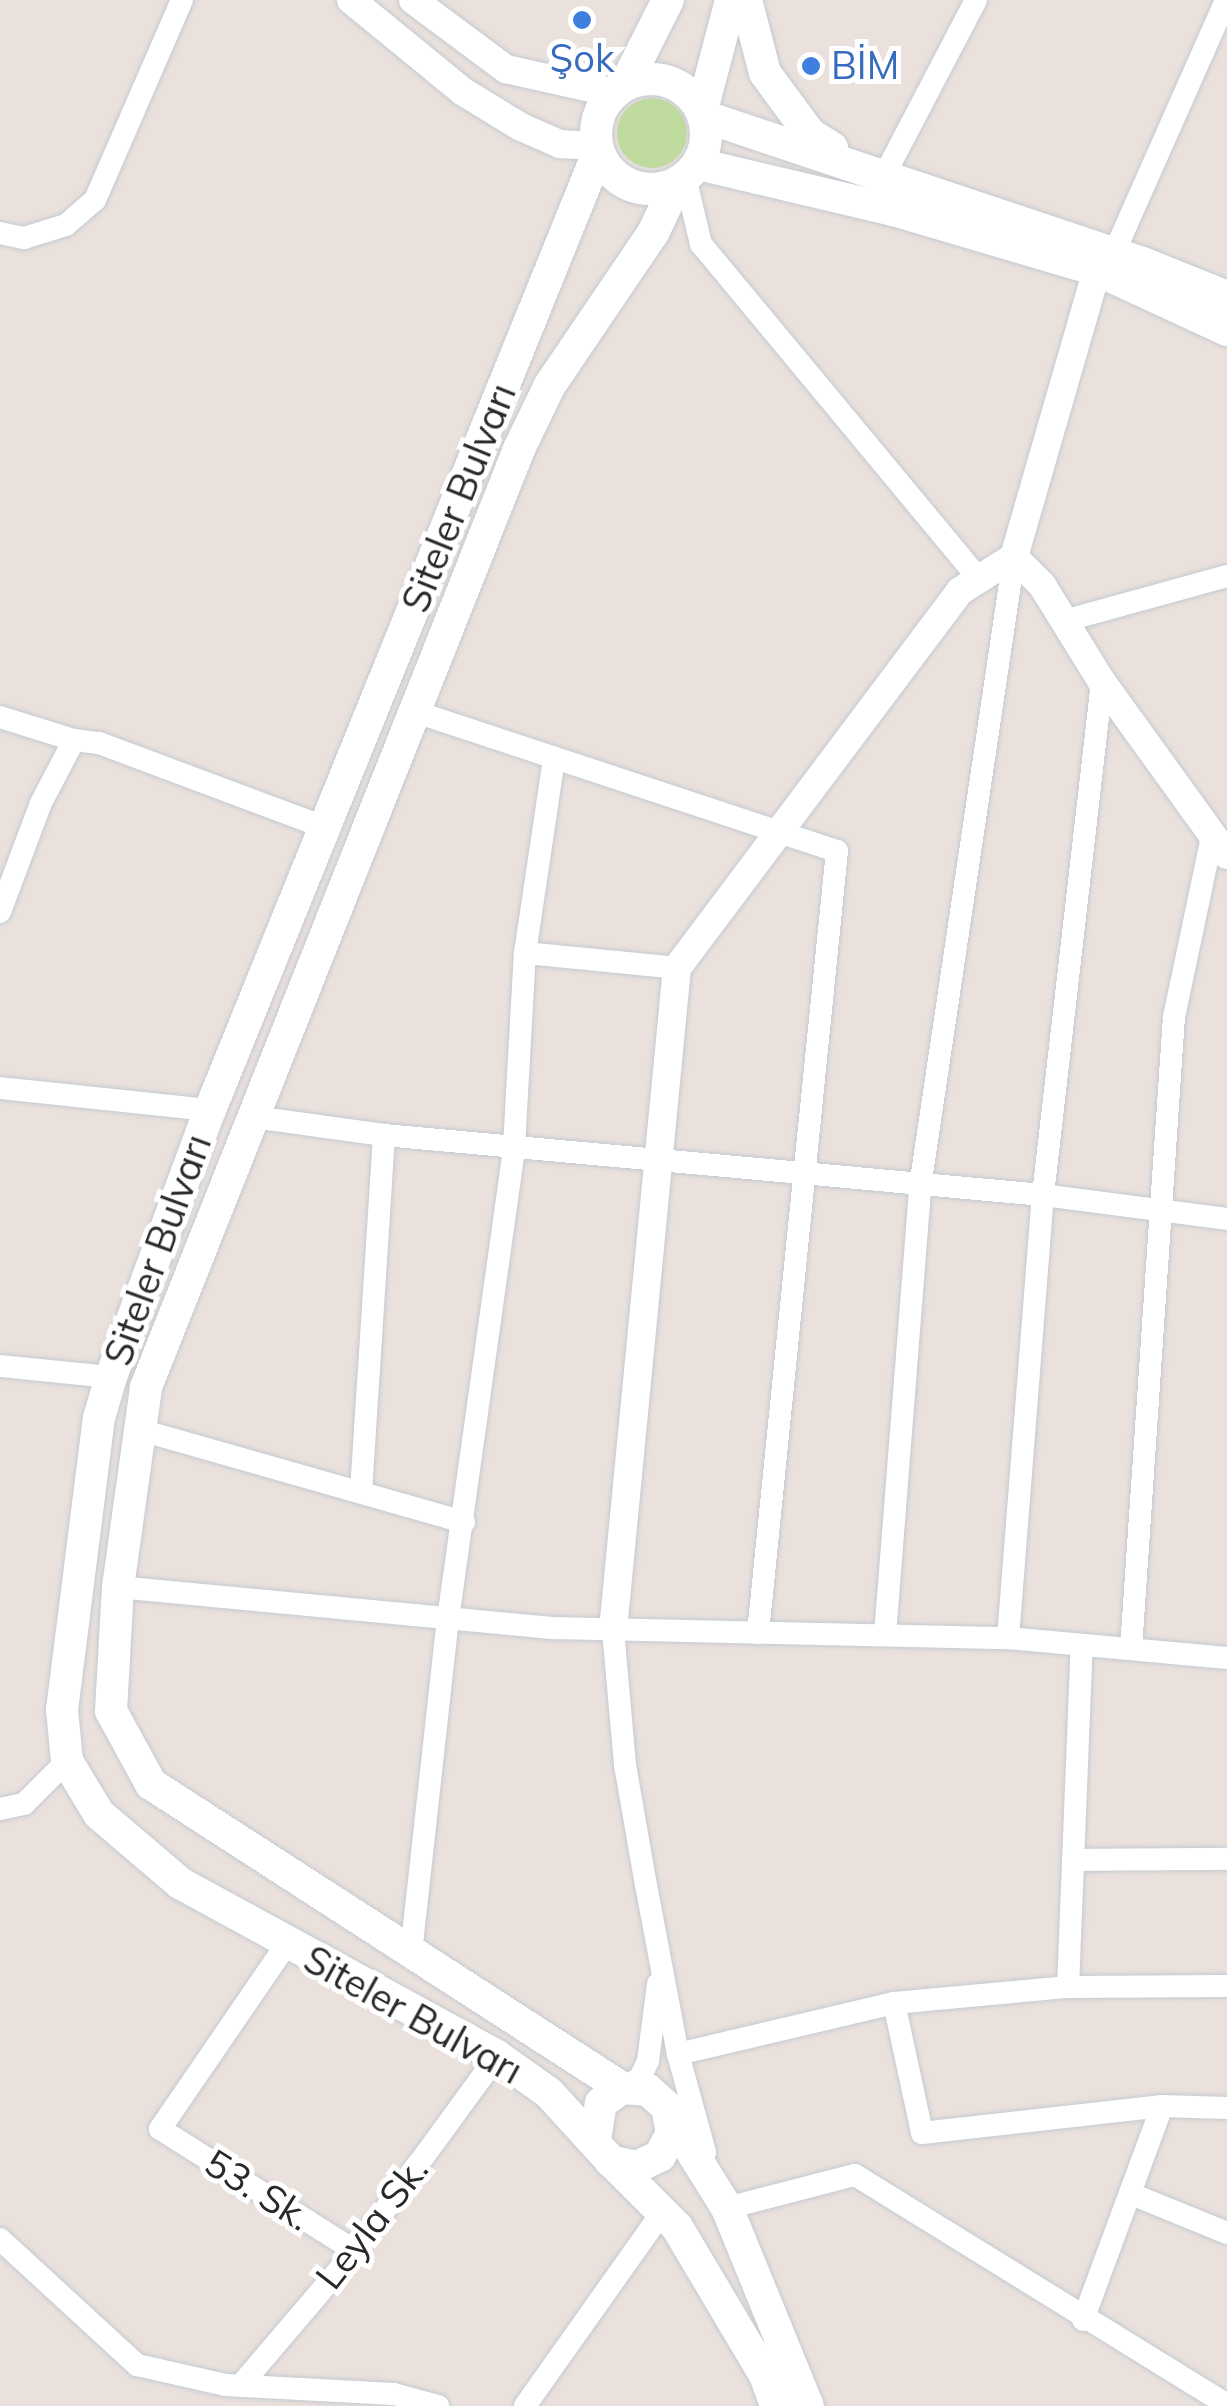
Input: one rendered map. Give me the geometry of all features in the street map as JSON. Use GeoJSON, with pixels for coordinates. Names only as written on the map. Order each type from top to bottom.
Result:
{"type":"FeatureCollection","features":[{"type":"Feature","properties":{"kind":"main road"},"geometry":{"type":"LineString","coordinates":[[668,0],[619,89],[598,118],[598,150],[629,185],[646,190],[687,175],[893,210],[1106,262],[1227,297]]}},
{"type":"Feature","properties":{"kind":"main road"},"geometry":{"type":"LineString","coordinates":[[687,175],[705,146],[702,113],[732,0]]}},
{"type":"Feature","properties":{"kind":"main road"},"geometry":{"type":"LineString","coordinates":[[746,0],[765,73],[785,104],[810,134],[871,169]]}},
{"type":"Feature","properties":{"kind":"main road"},"geometry":{"type":"LineString","coordinates":[[619,89],[658,79],[675,84],[702,113],[871,169],[1106,262],[1227,330]]}},
{"type":"Feature","properties":{"kind":"main road","name":"Siteler Bulvarı"},"geometry":{"type":"LineString","coordinates":[[598,150],[210,1110],[111,1377],[99,1418],[62,1710],[66,1761],[99,1814],[180,1884],[286,1945],[497,2056],[550,2093],[663,2211],[764,2374],[776,2406]]}},
{"type":"Feature","properties":{"kind":"main road","name":"Siteler Bulvarı"},"geometry":{"type":"LineString","coordinates":[[622,2088],[150,1784],[111,1712],[118,1586],[137,1429],[146,1388],[550,385],[653,233],[687,175]]}},
{"type":"Feature","properties":{"kind":"main road"},"geometry":{"type":"LineString","coordinates":[[672,2120],[668,2145],[649,2163],[603,2150],[595,2114],[622,2088],[659,2097],[726,2208],[808,2406]]}},
{"type":"Feature","properties":{"kind":"street"},"geometry":{"type":"LineString","coordinates":[[0,233],[24,238],[66,225],[95,200],[182,0]]}},
{"type":"Feature","properties":{"kind":"street"},"geometry":{"type":"LineString","coordinates":[[351,0],[462,91],[521,127],[560,144],[598,150]]}},
{"type":"Feature","properties":{"kind":"street"},"geometry":{"type":"LineString","coordinates":[[413,0],[506,69],[619,89]]}},
{"type":"Feature","properties":{"kind":"street"},"geometry":{"type":"LineString","coordinates":[[871,169],[976,0]]}},
{"type":"Feature","properties":{"kind":"street"},"geometry":{"type":"LineString","coordinates":[[885,1636],[920,1187],[1014,557],[1106,262],[1226,0]]}},
{"type":"Feature","properties":{"kind":"street"},"geometry":{"type":"LineString","coordinates":[[687,175],[701,244],[979,578]]}},
{"type":"Feature","properties":{"kind":"street"},"geometry":{"type":"LineString","coordinates":[[1014,557],[960,591],[677,968],[654,1160],[613,1630],[625,1765],[678,2054],[694,2124],[726,2208],[855,2175],[1224,2405]]}},
{"type":"Feature","properties":{"kind":"street"},"geometry":{"type":"LineString","coordinates":[[1014,557],[1064,621],[1102,682],[1220,846],[1174,1017],[1130,1650]]}},
{"type":"Feature","properties":{"kind":"street"},"geometry":{"type":"LineString","coordinates":[[1064,621],[1227,576]]}},
{"type":"Feature","properties":{"kind":"street"},"geometry":{"type":"LineString","coordinates":[[1008,1638],[1043,1195],[1102,682]]}},
{"type":"Feature","properties":{"kind":"street"},"geometry":{"type":"LineString","coordinates":[[416,712],[783,830],[837,851],[800,1173],[758,1632]]}},
{"type":"Feature","properties":{"kind":"street"},"geometry":{"type":"LineString","coordinates":[[0,716],[74,740],[100,743],[324,827]]}},
{"type":"Feature","properties":{"kind":"street"},"geometry":{"type":"LineString","coordinates":[[0,912],[41,803],[74,740]]}},
{"type":"Feature","properties":{"kind":"street"},"geometry":{"type":"LineString","coordinates":[[411,1953],[448,1619],[514,1147],[526,953],[554,759]]}},
{"type":"Feature","properties":{"kind":"street"},"geometry":{"type":"LineString","coordinates":[[526,953],[677,968]]}},
{"type":"Feature","properties":{"kind":"street"},"geometry":{"type":"LineString","coordinates":[[0,1088],[210,1110]]}},
{"type":"Feature","properties":{"kind":"street"},"geometry":{"type":"LineString","coordinates":[[254,1116],[384,1135],[920,1187],[1043,1195],[1227,1218]]}},
{"type":"Feature","properties":{"kind":"street"},"geometry":{"type":"LineString","coordinates":[[360,1492],[384,1135]]}},
{"type":"Feature","properties":{"kind":"street"},"geometry":{"type":"LineString","coordinates":[[0,1366],[111,1377]]}},
{"type":"Feature","properties":{"kind":"street"},"geometry":{"type":"LineString","coordinates":[[137,1429],[464,1522]]}},
{"type":"Feature","properties":{"kind":"street"},"geometry":{"type":"LineString","coordinates":[[118,1586],[448,1619],[613,1630],[1008,1638],[1227,1658]]}},
{"type":"Feature","properties":{"kind":"street"},"geometry":{"type":"LineString","coordinates":[[1068,1988],[1082,1645]]}},
{"type":"Feature","properties":{"kind":"street"},"geometry":{"type":"LineString","coordinates":[[0,1809],[24,1804],[66,1761]]}},
{"type":"Feature","properties":{"kind":"street"},"geometry":{"type":"LineString","coordinates":[[1073,1860],[1227,1859]]}},
{"type":"Feature","properties":{"kind":"street","name":"53. Sk."},"geometry":{"type":"LineString","coordinates":[[286,1945],[160,2129],[356,2251]]}},
{"type":"Feature","properties":{"kind":"street"},"geometry":{"type":"LineString","coordinates":[[622,2088],[640,2078],[648,2061],[660,1961]]}},
{"type":"Feature","properties":{"kind":"street"},"geometry":{"type":"LineString","coordinates":[[678,2054],[894,2003],[1068,1988],[1227,1986]]}},
{"type":"Feature","properties":{"kind":"street"},"geometry":{"type":"LineString","coordinates":[[894,2003],[922,2134],[1162,2106],[1227,2108]]}},
{"type":"Feature","properties":{"kind":"street","name":"Leyla Sk."},"geometry":{"type":"LineString","coordinates":[[214,2406],[356,2251],[497,2056]]}},
{"type":"Feature","properties":{"kind":"street"},"geometry":{"type":"LineString","coordinates":[[1083,2320],[1134,2195],[1162,2106]]}},
{"type":"Feature","properties":{"kind":"street"},"geometry":{"type":"LineString","coordinates":[[1134,2195],[1227,2233]]}},
{"type":"Feature","properties":{"kind":"street"},"geometry":{"type":"LineString","coordinates":[[525,2406],[663,2211]]}},
{"type":"Feature","properties":{"kind":"street"},"geometry":{"type":"LineString","coordinates":[[0,2239],[136,2366],[233,2385],[394,2394],[438,2406]]}},
{"type":"Feature","properties":{"kind":"green space"},"geometry":{"type":"Polygon","coordinates":[[[652,98],[677,108],[687,133],[677,158],[652,168],[627,158],[617,133],[627,108],[652,98]]]}},
{"type":"Feature","properties":{"kind":"place","name":"Şok"},"geometry":{"type":"Point","coordinates":[582,20]}},
{"type":"Feature","properties":{"kind":"place","name":"BİM"},"geometry":{"type":"Point","coordinates":[811,66]}}]}
